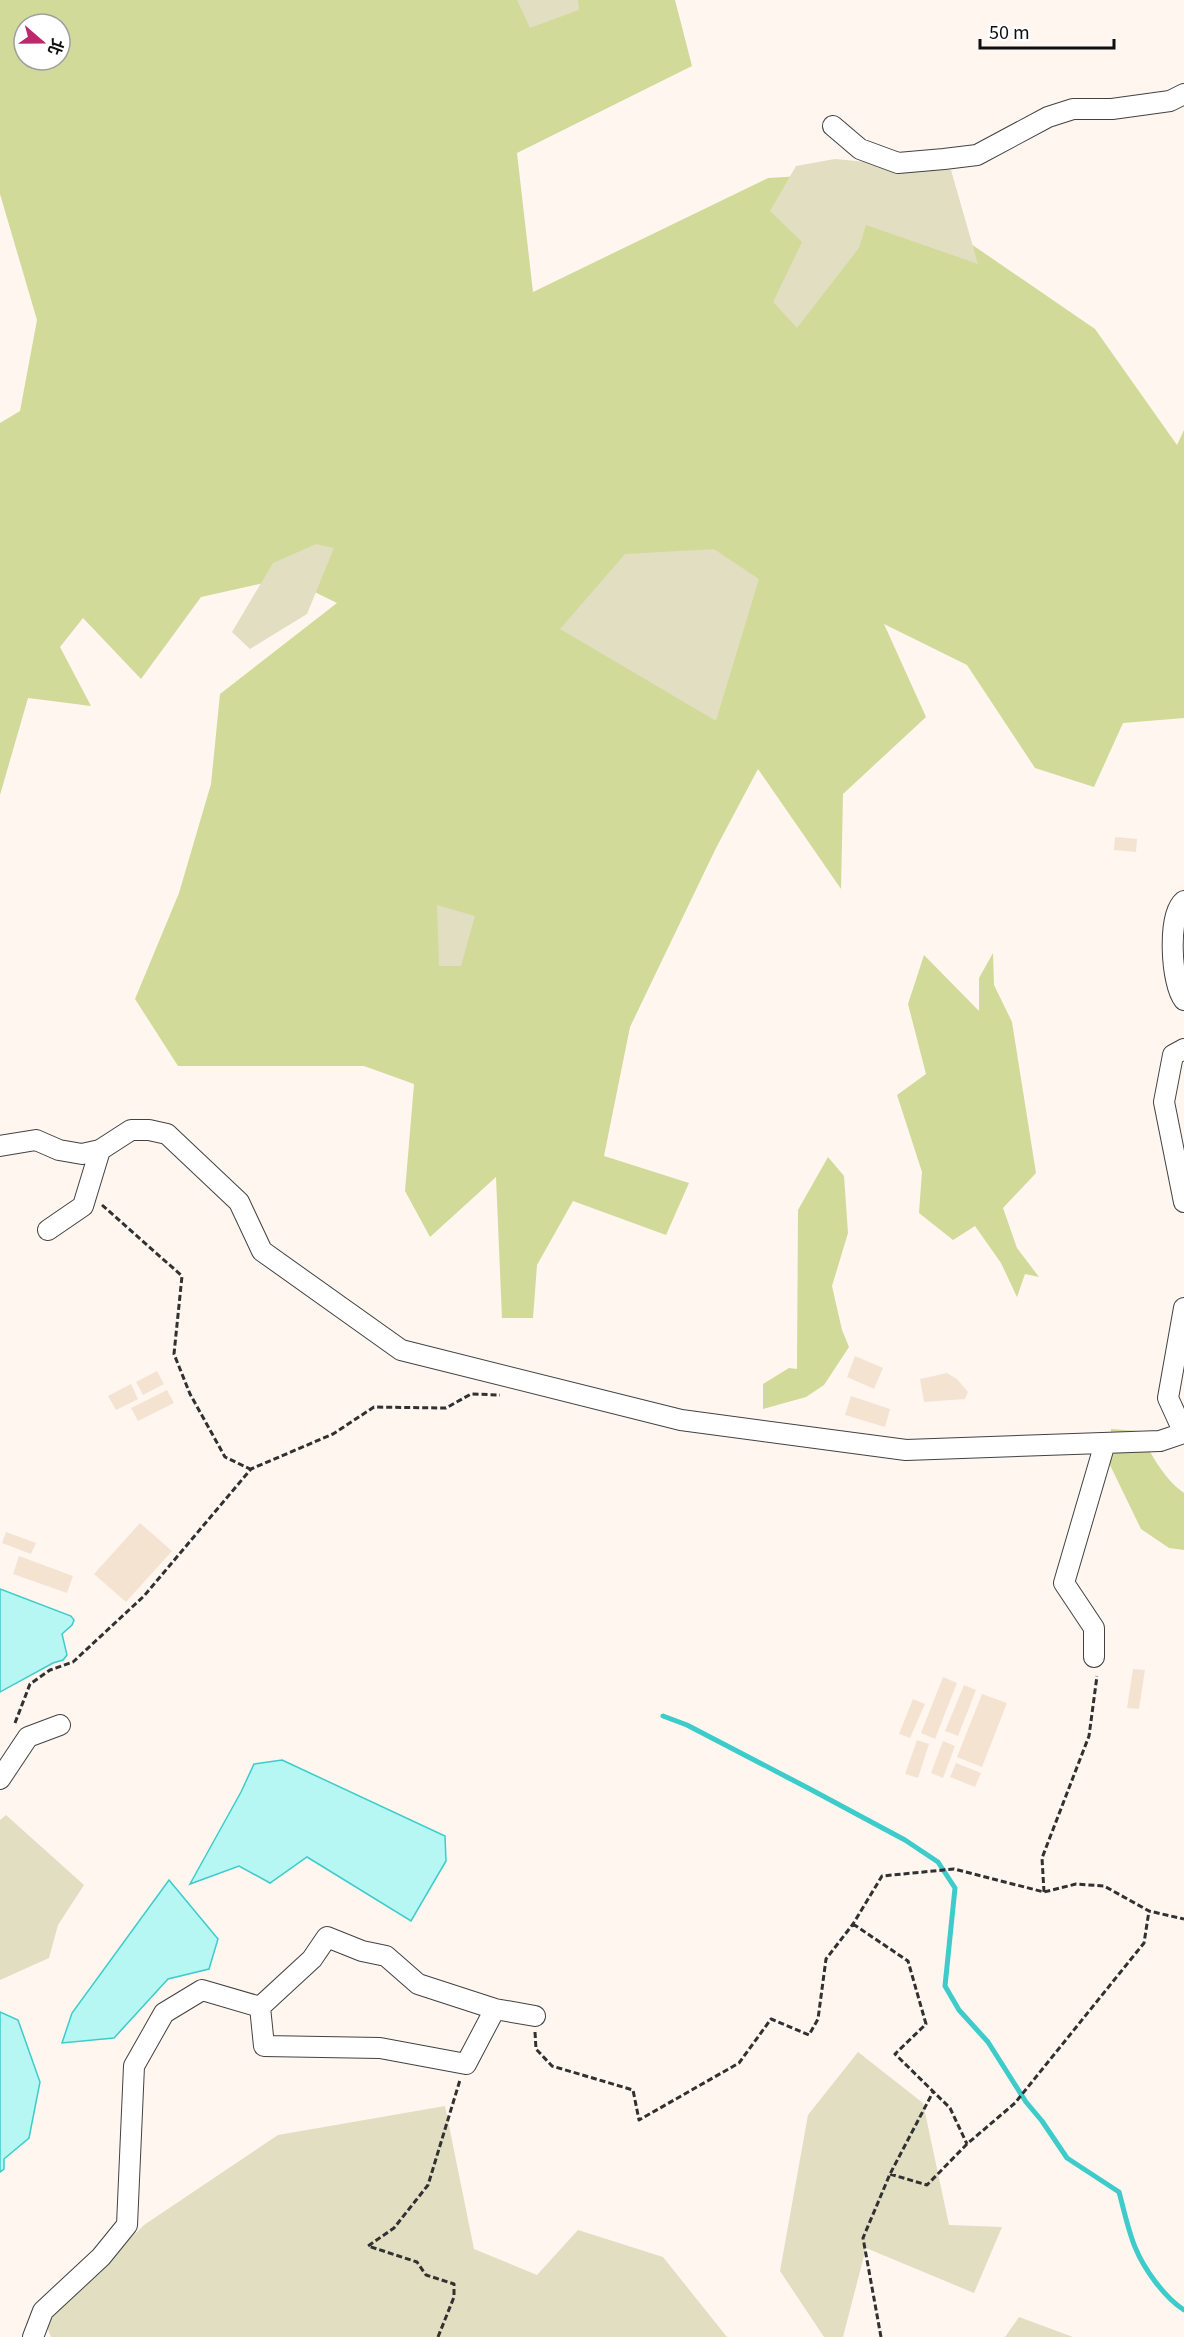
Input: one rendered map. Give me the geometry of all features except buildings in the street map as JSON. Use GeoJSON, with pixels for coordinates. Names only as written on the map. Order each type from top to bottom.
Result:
{"type":"FeatureCollection","features":[{"type":"Feature","properties":{"kind":"street"},"geometry":{"type":"LineString","coordinates":[[833,126],[860,149],[898,163],[944,159],[976,155],[1048,117],[1073,109],[1112,109],[1170,101],[1184,94]]}},
{"type":"Feature","properties":{"kind":"street"},"geometry":{"type":"LineString","coordinates":[[1184,901],[1180,904],[1173,924],[1174,963],[1179,993],[1184,1000]]}},
{"type":"Feature","properties":{"kind":"street"},"geometry":{"type":"LineString","coordinates":[[1184,1049],[1173,1056],[1164,1102],[1184,1202]]}},
{"type":"Feature","properties":{"kind":"street"},"geometry":{"type":"LineString","coordinates":[[0,1146],[36,1140],[59,1150],[82,1154],[100,1150],[131,1130],[149,1130],[167,1134],[239,1202],[262,1251],[401,1350],[681,1420],[906,1450],[1160,1441],[1184,1433],[1168,1398],[1184,1308]]}},
{"type":"Feature","properties":{"kind":"street"},"geometry":{"type":"LineString","coordinates":[[48,1230],[83,1206],[100,1150]]}},
{"type":"Feature","properties":{"kind":"street"},"geometry":{"type":"LineString","coordinates":[[1094,1657],[1094,1628],[1064,1583],[1106,1443]]}},
{"type":"Feature","properties":{"kind":"street"},"geometry":{"type":"LineString","coordinates":[[0,1779],[28,1737],[60,1725]]}},
{"type":"Feature","properties":{"kind":"street"},"geometry":{"type":"LineString","coordinates":[[260,2007],[312,1959],[327,1937],[362,1951],[386,1956],[418,1984],[495,2009],[535,2016]]}},
{"type":"Feature","properties":{"kind":"street"},"geometry":{"type":"LineString","coordinates":[[33,2337],[43,2312],[101,2257],[127,2225],[134,2067],[164,2013],[202,1990],[260,2007]]}},
{"type":"Feature","properties":{"kind":"street"},"geometry":{"type":"LineString","coordinates":[[260,2007],[264,2046],[380,2048],[466,2064],[495,2009]]}},
{"type":"Feature","properties":{"kind":"path"},"geometry":{"type":"LineString","coordinates":[[87,1191],[182,1276],[174,1354],[190,1394],[225,1457],[251,1469]]}},
{"type":"Feature","properties":{"kind":"path"},"geometry":{"type":"LineString","coordinates":[[14,1725],[30,1684],[50,1670],[73,1662],[144,1596],[251,1469],[333,1434],[374,1407],[446,1408],[471,1394],[508,1396],[528,1382]]}},
{"type":"Feature","properties":{"kind":"path"},"geometry":{"type":"LineString","coordinates":[[1044,1893],[1042,1858],[1089,1736],[1097,1674],[1094,1657]]}},
{"type":"Feature","properties":{"kind":"path"},"geometry":{"type":"LineString","coordinates":[[535,2016],[536,2049],[552,2066],[633,2090],[639,2120],[739,2063],[771,2019],[809,2035],[818,2019],[826,1959],[853,1924],[882,1876],[954,1869],[1044,1893],[1076,1884],[1104,1886],[1149,1911],[1184,1919]]}},
{"type":"Feature","properties":{"kind":"path"},"geometry":{"type":"LineString","coordinates":[[890,2174],[927,2185],[967,2144],[1014,2103],[1144,1944],[1149,1911]]}},
{"type":"Feature","properties":{"kind":"path"},"geometry":{"type":"LineString","coordinates":[[853,1924],[908,1961],[926,2024],[895,2054],[950,2108],[967,2144]]}},
{"type":"Feature","properties":{"kind":"path"},"geometry":{"type":"LineString","coordinates":[[438,2337],[454,2297],[454,2284],[426,2275],[417,2262],[368,2246],[394,2228],[428,2185],[466,2064]]}},
{"type":"Feature","properties":{"kind":"path"},"geometry":{"type":"LineString","coordinates":[[881,2337],[862,2238],[890,2174],[933,2092]]}},
{"type":"Feature","properties":{"kind":"shaded area"},"geometry":{"type":"Polygon","coordinates":[[[517,0],[578,0],[579,10],[530,28],[517,0]]]}},
{"type":"Feature","properties":{"kind":"shaded area"},"geometry":{"type":"Polygon","coordinates":[[[835,159],[951,170],[978,264],[866,225],[859,248],[797,328],[773,302],[802,242],[770,211],[796,166],[835,159]]]}},
{"type":"Feature","properties":{"kind":"shaded area"},"geometry":{"type":"Polygon","coordinates":[[[316,544],[334,548],[307,614],[250,649],[232,632],[273,563],[316,544]]]}},
{"type":"Feature","properties":{"kind":"shaded area"},"geometry":{"type":"Polygon","coordinates":[[[714,549],[759,579],[716,721],[560,629],[625,554],[714,549]]]}},
{"type":"Feature","properties":{"kind":"shaded area"},"geometry":{"type":"Polygon","coordinates":[[[1115,837],[1137,839],[1136,852],[1114,850],[1115,837]]]}},
{"type":"Feature","properties":{"kind":"shaded area"},"geometry":{"type":"Polygon","coordinates":[[[437,905],[475,916],[461,966],[439,966],[437,905]]]}},
{"type":"Feature","properties":{"kind":"shaded area"},"geometry":{"type":"Polygon","coordinates":[[[855,1356],[883,1368],[874,1389],[847,1377],[855,1356]]]}},
{"type":"Feature","properties":{"kind":"shaded area"},"geometry":{"type":"Polygon","coordinates":[[[157,1371],[164,1384],[143,1395],[136,1382],[157,1371]]]}},
{"type":"Feature","properties":{"kind":"shaded area"},"geometry":{"type":"Polygon","coordinates":[[[947,1373],[957,1379],[968,1392],[965,1399],[924,1402],[920,1379],[947,1373]]]}},
{"type":"Feature","properties":{"kind":"shaded area"},"geometry":{"type":"Polygon","coordinates":[[[131,1384],[138,1399],[116,1410],[108,1396],[131,1384]]]}},
{"type":"Feature","properties":{"kind":"shaded area"},"geometry":{"type":"Polygon","coordinates":[[[167,1390],[174,1403],[138,1421],[131,1408],[167,1390]]]}},
{"type":"Feature","properties":{"kind":"shaded area"},"geometry":{"type":"Polygon","coordinates":[[[851,1396],[890,1409],[885,1427],[845,1415],[851,1396]]]}},
{"type":"Feature","properties":{"kind":"shaded area"},"geometry":{"type":"Polygon","coordinates":[[[140,1523],[172,1551],[126,1602],[94,1574],[140,1523]]]}},
{"type":"Feature","properties":{"kind":"shaded area"},"geometry":{"type":"Polygon","coordinates":[[[6,1532],[36,1543],[31,1554],[2,1543],[6,1532]]]}},
{"type":"Feature","properties":{"kind":"shaded area"},"geometry":{"type":"Polygon","coordinates":[[[19,1556],[73,1576],[67,1593],[13,1574],[19,1556]]]}},
{"type":"Feature","properties":{"kind":"shaded area"},"geometry":{"type":"Polygon","coordinates":[[[1133,1669],[1145,1670],[1139,1709],[1127,1708],[1133,1669]]]}},
{"type":"Feature","properties":{"kind":"shaded area"},"geometry":{"type":"Polygon","coordinates":[[[943,1677],[957,1683],[935,1739],[921,1733],[943,1677]]]}},
{"type":"Feature","properties":{"kind":"shaded area"},"geometry":{"type":"Polygon","coordinates":[[[964,1685],[976,1690],[958,1736],[945,1731],[964,1685]]]}},
{"type":"Feature","properties":{"kind":"shaded area"},"geometry":{"type":"Polygon","coordinates":[[[982,1694],[1007,1703],[982,1767],[957,1757],[982,1694]]]}},
{"type":"Feature","properties":{"kind":"shaded area"},"geometry":{"type":"Polygon","coordinates":[[[913,1699],[925,1704],[910,1738],[899,1734],[913,1699]]]}},
{"type":"Feature","properties":{"kind":"shaded area"},"geometry":{"type":"Polygon","coordinates":[[[917,1740],[929,1744],[918,1778],[905,1774],[917,1740]]]}},
{"type":"Feature","properties":{"kind":"shaded area"},"geometry":{"type":"Polygon","coordinates":[[[943,1741],[955,1746],[943,1778],[931,1773],[943,1741]]]}},
{"type":"Feature","properties":{"kind":"shaded area"},"geometry":{"type":"Polygon","coordinates":[[[956,1763],[981,1773],[975,1787],[950,1777],[956,1763]]]}},
{"type":"Feature","properties":{"kind":"shaded area"},"geometry":{"type":"Polygon","coordinates":[[[6,1815],[84,1885],[58,1925],[49,1958],[0,1980],[0,1820],[6,1815]]]}},
{"type":"Feature","properties":{"kind":"shaded area"},"geometry":{"type":"Polygon","coordinates":[[[858,2052],[923,2103],[949,2225],[1002,2227],[974,2293],[866,2248],[843,2337],[824,2337],[780,2271],[808,2115],[858,2052]]]}},
{"type":"Feature","properties":{"kind":"shaded area"},"geometry":{"type":"Polygon","coordinates":[[[445,2106],[474,2249],[537,2275],[578,2230],[663,2257],[727,2337],[51,2337],[45,2322],[144,2225],[278,2135],[445,2106]]]}},
{"type":"Feature","properties":{"kind":"shaded area"},"geometry":{"type":"Polygon","coordinates":[[[1019,2317],[1073,2337],[1005,2337],[1019,2317]]]}},
{"type":"Feature","properties":{"kind":"green space"},"geometry":{"type":"Polygon","coordinates":[[[0,0],[675,0],[692,66],[517,153],[533,292],[768,178],[866,172],[1095,329],[1177,445],[1184,430],[1184,718],[1123,723],[1094,787],[1035,768],[967,665],[884,624],[926,717],[843,794],[841,889],[758,769],[716,848],[630,1027],[604,1156],[689,1183],[666,1235],[573,1201],[537,1265],[533,1318],[502,1318],[496,1177],[430,1237],[405,1191],[414,1084],[364,1066],[178,1066],[135,999],[179,893],[211,784],[220,694],[337,603],[286,578],[201,597],[141,679],[83,618],[60,647],[91,706],[28,698],[0,795],[0,423],[20,411],[37,320],[0,194],[0,0]]]}},
{"type":"Feature","properties":{"kind":"green space"},"geometry":{"type":"Polygon","coordinates":[[[993,953],[994,985],[1012,1022],[1036,1173],[1003,1208],[1017,1248],[1039,1277],[1025,1274],[1017,1297],[1001,1263],[975,1226],[953,1240],[919,1213],[922,1172],[897,1095],[926,1074],[908,1004],[924,955],[979,1011],[979,978],[993,953]]]}},
{"type":"Feature","properties":{"kind":"green space"},"geometry":{"type":"Polygon","coordinates":[[[828,1157],[844,1176],[848,1233],[832,1286],[842,1330],[849,1347],[824,1385],[806,1397],[763,1409],[763,1384],[789,1368],[797,1369],[798,1210],[828,1157]]]}},
{"type":"Feature","properties":{"kind":"green space"},"geometry":{"type":"Polygon","coordinates":[[[1111,1429],[1139,1431],[1164,1473],[1184,1493],[1184,1550],[1169,1548],[1141,1529],[1109,1463],[1111,1429]]]}},
{"type":"Feature","properties":{"kind":"water"},"geometry":{"type":"Polygon","coordinates":[[[0,1589],[71,1616],[74,1620],[62,1634],[67,1655],[63,1660],[53,1663],[0,1692],[0,1589]]]}},
{"type":"Feature","properties":{"kind":"water"},"geometry":{"type":"Polygon","coordinates":[[[282,1760],[445,1836],[446,1861],[411,1921],[307,1857],[270,1883],[239,1866],[190,1884],[254,1764],[282,1760]]]}},
{"type":"Feature","properties":{"kind":"water"},"geometry":{"type":"Polygon","coordinates":[[[169,1880],[218,1939],[209,1969],[168,1979],[114,2038],[62,2043],[72,2013],[169,1880]]]}},
{"type":"Feature","properties":{"kind":"water"},"geometry":{"type":"Polygon","coordinates":[[[0,2012],[18,2020],[40,2082],[29,2138],[4,2159],[4,2169],[0,2172],[0,2012]]]}},
{"type":"Feature","properties":{"kind":"waterway"},"geometry":{"type":"LineString","coordinates":[[663,1716],[687,1725],[808,1788],[905,1840],[938,1862],[955,1888],[945,1986],[959,2010],[988,2042],[1026,2102],[1067,2158],[1119,2192],[1128,2227],[1139,2255],[1155,2282],[1184,2310]]}}]}
